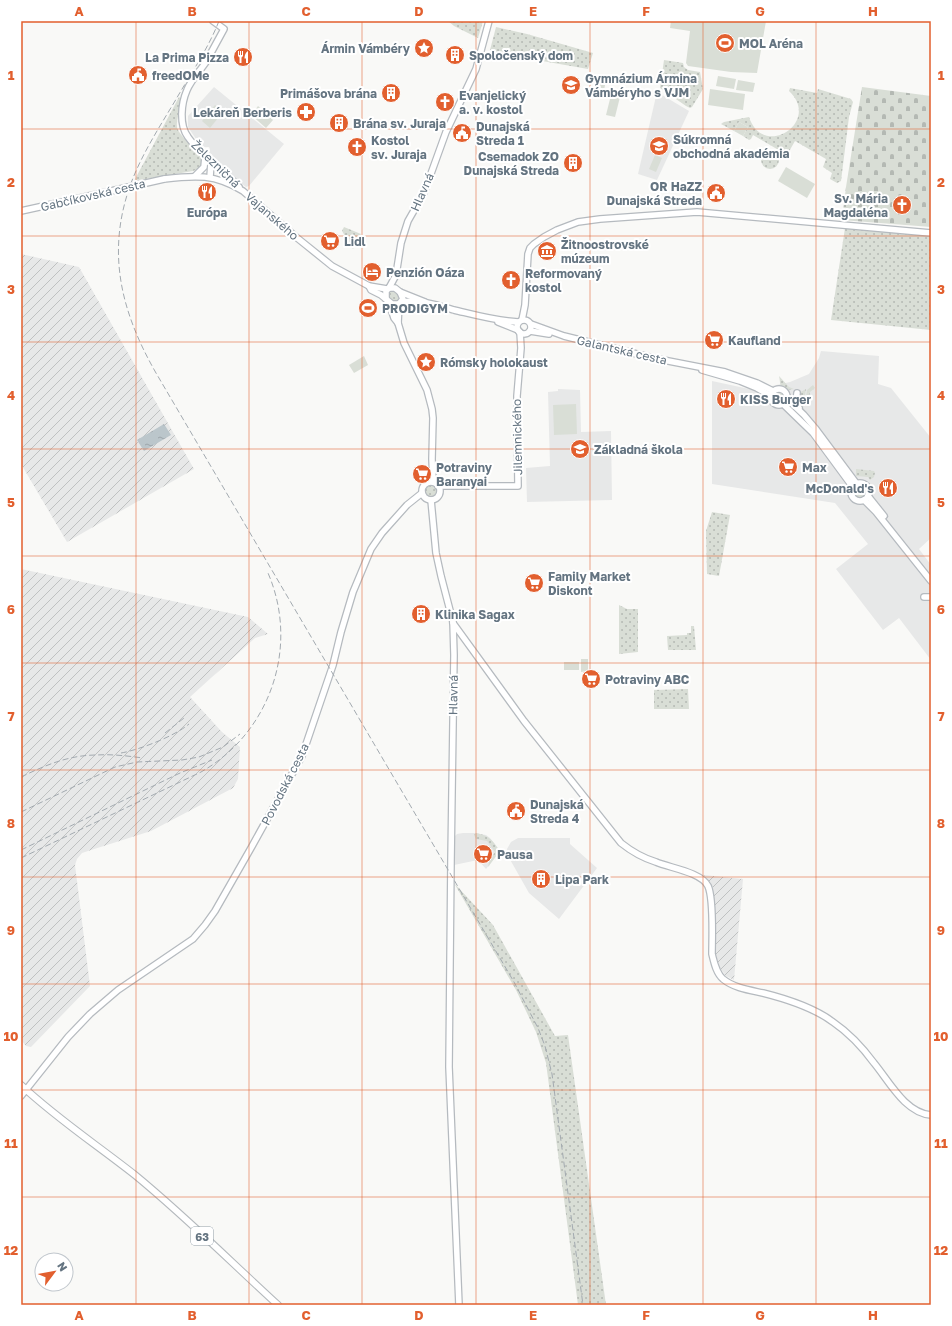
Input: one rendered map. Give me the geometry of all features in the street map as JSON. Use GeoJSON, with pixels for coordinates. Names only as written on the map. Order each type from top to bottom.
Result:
{"type":"FeatureCollection","features":[{"type":"Feature","properties":{"kind":"main road","name":"Železničná"},"geometry":{"type":"LineString","coordinates":[[213,21],[224,30],[206,62],[186,91],[182,123],[189,138],[205,157],[236,183],[243,191]]}},
{"type":"Feature","properties":{"kind":"main road","name":"Hlavná"},"geometry":{"type":"LineString","coordinates":[[396,275],[401,244],[408,221],[424,193],[446,132],[476,69],[489,21]]}},
{"type":"Feature","properties":{"kind":"main road"},"geometry":{"type":"LineString","coordinates":[[195,176],[204,167],[205,157]]}},
{"type":"Feature","properties":{"kind":"main road"},"geometry":{"type":"LineString","coordinates":[[210,177],[212,163]]}},
{"type":"Feature","properties":{"kind":"main road","name":"Vajanského"},"geometry":{"type":"LineString","coordinates":[[164,179],[195,176],[210,177],[230,184],[243,191],[332,266],[369,286]]}},
{"type":"Feature","properties":{"kind":"main road","name":"Gabčíkovská cesta"},"geometry":{"type":"LineString","coordinates":[[21,211],[164,179]]}},
{"type":"Feature","properties":{"kind":"main road"},"geometry":{"type":"LineString","coordinates":[[519,331],[517,326],[525,305],[528,254],[530,248],[548,234],[578,222],[697,212],[931,233]]}},
{"type":"Feature","properties":{"kind":"main road"},"geometry":{"type":"LineString","coordinates":[[396,275],[385,294],[394,318],[398,324],[404,343],[427,390],[432,409],[433,484],[440,493],[436,498],[431,500],[424,495],[423,487],[433,484]]}},
{"type":"Feature","properties":{"kind":"main road"},"geometry":{"type":"LineString","coordinates":[[396,275],[402,297],[398,324]]}},
{"type":"Feature","properties":{"kind":"main road"},"geometry":{"type":"LineString","coordinates":[[369,286],[399,290],[425,302],[490,319],[519,331],[528,332],[531,326],[525,305]]}},
{"type":"Feature","properties":{"kind":"main road"},"geometry":{"type":"LineString","coordinates":[[369,286],[371,290],[395,305],[408,301],[425,302]]}},
{"type":"Feature","properties":{"kind":"main road"},"geometry":{"type":"LineString","coordinates":[[490,319],[529,322]]}},
{"type":"Feature","properties":{"kind":"main road","name":"Galantská cesta"},"geometry":{"type":"LineString","coordinates":[[529,322],[558,335]]}},
{"type":"Feature","properties":{"kind":"main road","name":"Jilemnického"},"geometry":{"type":"LineString","coordinates":[[433,484],[453,487],[518,486],[517,396],[521,348],[519,331]]}},
{"type":"Feature","properties":{"kind":"main road","name":"Galantská cesta"},"geometry":{"type":"LineString","coordinates":[[528,332],[558,335],[687,365],[707,368],[742,377],[772,393]]}},
{"type":"Feature","properties":{"kind":"main road","name":"Jilemnického"},"geometry":{"type":"LineString","coordinates":[[521,348],[528,332]]}},
{"type":"Feature","properties":{"kind":"main road","name":"Galantská cesta"},"geometry":{"type":"LineString","coordinates":[[785,402],[778,405],[774,404],[771,400],[772,393],[778,389],[783,390],[786,394],[785,402],[813,433],[854,485]]}},
{"type":"Feature","properties":{"kind":"main road"},"geometry":{"type":"LineString","coordinates":[[797,393],[796,403],[804,415]]}},
{"type":"Feature","properties":{"kind":"main road","name":"Galantská cesta"},"geometry":{"type":"LineString","coordinates":[[785,402],[804,415],[816,428],[854,485]]}},
{"type":"Feature","properties":{"kind":"main road","name":"Galantská cesta"},"geometry":{"type":"LineString","coordinates":[[860,483],[866,485],[869,490],[866,498],[859,502],[853,499],[850,493],[854,485],[860,483]]}},
{"type":"Feature","properties":{"kind":"main road","name":"Jilemnického"},"geometry":{"type":"LineString","coordinates":[[440,493],[453,487]]}},
{"type":"Feature","properties":{"kind":"main road","name":"Povodská cesta"},"geometry":{"type":"LineString","coordinates":[[21,1096],[68,1037],[90,1014],[118,990],[193,939],[221,903],[302,756],[333,665],[353,592],[371,549],[382,533],[407,505],[424,495]]}},
{"type":"Feature","properties":{"kind":"main road","name":"Galantská cesta"},"geometry":{"type":"LineString","coordinates":[[866,498],[931,581]]}},
{"type":"Feature","properties":{"kind":"main road","name":"Hlavná"},"geometry":{"type":"LineString","coordinates":[[431,500],[436,553],[453,622],[454,655],[450,1067],[459,1305]]}},
{"type":"Feature","properties":{"kind":"main road","name":"Galantská cesta"},"geometry":{"type":"LineString","coordinates":[[917,563],[931,576]]}},
{"type":"Feature","properties":{"kind":"main road"},"geometry":{"type":"LineString","coordinates":[[924,597],[931,597]]}},
{"type":"Feature","properties":{"kind":"main road"},"geometry":{"type":"LineString","coordinates":[[453,622],[524,722],[621,843],[638,854],[656,862],[696,875],[708,886],[711,896],[712,954],[714,963],[723,979],[733,986],[790,1001],[812,1009],[834,1022],[865,1052],[903,1100],[914,1109],[927,1115],[931,1115]]}},
{"type":"Feature","properties":{"kind":"main road","name":"63"},"geometry":{"type":"LineString","coordinates":[[21,1085],[134,1175],[278,1305]]}},
{"type":"Feature","properties":{"kind":"shaded area"},"geometry":{"type":"Polygon","coordinates":[[[214,87],[284,144],[249,186],[246,187],[217,165],[209,155],[209,147],[200,145],[188,127],[188,116],[214,87]]]}},
{"type":"Feature","properties":{"kind":"shaded area","name":"Súkromná obchodná akadémia"},"geometry":{"type":"Polygon","coordinates":[[[657,92],[689,111],[657,180],[638,174],[657,92]]]}},
{"type":"Feature","properties":{"kind":"shaded area"},"geometry":{"type":"Polygon","coordinates":[[[21,254],[79,267],[194,469],[67,542],[21,464],[21,254]]]}},
{"type":"Feature","properties":{"kind":"shaded area"},"geometry":{"type":"Polygon","coordinates":[[[821,351],[879,356],[878,384],[891,388],[931,438],[931,538],[919,549],[931,565],[931,660],[899,618],[883,630],[836,569],[868,544],[835,503],[712,484],[712,381],[754,390],[790,382],[809,374],[819,358],[821,351]]]}},
{"type":"Feature","properties":{"kind":"shaded area","name":"Základná škola"},"geometry":{"type":"Polygon","coordinates":[[[558,389],[580,390],[581,432],[611,431],[612,500],[527,502],[526,468],[550,466],[548,392],[558,391],[558,389]]]}},
{"type":"Feature","properties":{"kind":"shaded area"},"geometry":{"type":"Polygon","coordinates":[[[21,569],[248,617],[268,634],[255,638],[190,697],[222,732],[240,747],[238,779],[233,788],[151,831],[82,853],[77,859],[75,865],[90,986],[31,1047],[26,1046],[21,1040],[21,569]]]}},
{"type":"Feature","properties":{"kind":"shaded area"},"geometry":{"type":"Polygon","coordinates":[[[463,833],[486,835],[500,851],[486,869],[478,860],[454,865],[454,837],[457,834],[463,833]]]}},
{"type":"Feature","properties":{"kind":"shaded area"},"geometry":{"type":"Polygon","coordinates":[[[518,838],[570,838],[570,844],[597,868],[559,919],[529,893],[508,856],[507,849],[511,842],[518,838]]]}},
{"type":"Feature","properties":{"kind":"shaded area"},"geometry":{"type":"Polygon","coordinates":[[[704,875],[743,879],[734,980],[726,976],[720,968],[715,953],[713,888],[704,875]]]}},
{"type":"Feature","properties":{"kind":"green space"},"geometry":{"type":"Polygon","coordinates":[[[448,21],[483,21],[478,38],[454,26],[448,21]]]}},
{"type":"Feature","properties":{"kind":"green space","name":"MOL Aréna"},"geometry":{"type":"Polygon","coordinates":[[[671,21],[766,21],[757,73],[731,72],[688,66],[686,63],[690,31],[670,28],[671,21]]]}},
{"type":"Feature","properties":{"kind":"green space"},"geometry":{"type":"Polygon","coordinates":[[[496,27],[527,34],[593,53],[588,69],[502,54],[490,50],[496,27]]]}},
{"type":"Feature","properties":{"kind":"green space"},"geometry":{"type":"Polygon","coordinates":[[[664,60],[683,63],[684,67],[688,70],[700,72],[703,89],[692,107],[690,108],[686,106],[660,88],[664,60]]]}},
{"type":"Feature","properties":{"kind":"green space"},"geometry":{"type":"Polygon","coordinates":[[[718,76],[736,79],[734,89],[716,86],[718,76]]]}},
{"type":"Feature","properties":{"kind":"green space"},"geometry":{"type":"Polygon","coordinates":[[[596,78],[606,80],[603,96],[593,95],[596,78]]]}},
{"type":"Feature","properties":{"kind":"green space"},"geometry":{"type":"Polygon","coordinates":[[[738,80],[755,83],[753,92],[736,90],[738,80]]]}},
{"type":"Feature","properties":{"kind":"green space"},"geometry":{"type":"Polygon","coordinates":[[[862,87],[931,96],[931,227],[842,220],[862,87]]]}},
{"type":"Feature","properties":{"kind":"green space"},"geometry":{"type":"Polygon","coordinates":[[[790,88],[817,93],[818,89],[851,99],[853,102],[849,117],[841,181],[837,183],[830,179],[832,173],[823,167],[826,159],[795,141],[787,155],[753,135],[749,140],[743,136],[748,127],[739,122],[734,131],[721,124],[724,122],[749,117],[756,130],[766,135],[777,136],[787,132],[795,124],[799,114],[797,103],[789,91],[790,88]]]}},
{"type":"Feature","properties":{"kind":"green space"},"geometry":{"type":"Polygon","coordinates":[[[710,89],[745,94],[743,110],[708,105],[710,89]]]}},
{"type":"Feature","properties":{"kind":"green space"},"geometry":{"type":"Polygon","coordinates":[[[611,95],[620,97],[615,117],[606,115],[611,95]]]}},
{"type":"Feature","properties":{"kind":"green space"},"geometry":{"type":"Polygon","coordinates":[[[179,97],[182,99],[177,127],[179,132],[201,157],[203,163],[200,168],[193,171],[134,181],[179,97]]]}},
{"type":"Feature","properties":{"kind":"green space"},"geometry":{"type":"Polygon","coordinates":[[[215,105],[223,112],[210,128],[202,121],[215,105]]]}},
{"type":"Feature","properties":{"kind":"green space"},"geometry":{"type":"Polygon","coordinates":[[[258,106],[273,120],[266,128],[251,115],[258,106]]]}},
{"type":"Feature","properties":{"kind":"green space"},"geometry":{"type":"Polygon","coordinates":[[[739,122],[748,127],[743,136],[734,131],[739,122]]]}},
{"type":"Feature","properties":{"kind":"green space"},"geometry":{"type":"Polygon","coordinates":[[[766,151],[774,151],[779,156],[777,167],[774,169],[766,169],[761,164],[761,156],[766,151]]]}},
{"type":"Feature","properties":{"kind":"green space"},"geometry":{"type":"Polygon","coordinates":[[[655,155],[662,158],[656,172],[649,169],[655,155]]]}},
{"type":"Feature","properties":{"kind":"green space"},"geometry":{"type":"Polygon","coordinates":[[[786,167],[815,184],[807,198],[778,181],[786,167]]]}},
{"type":"Feature","properties":{"kind":"green space"},"geometry":{"type":"Polygon","coordinates":[[[344,227],[361,234],[353,249],[342,231],[344,227]]]}},
{"type":"Feature","properties":{"kind":"green space"},"geometry":{"type":"Polygon","coordinates":[[[845,228],[931,236],[931,330],[831,320],[845,228]]]}},
{"type":"Feature","properties":{"kind":"green space"},"geometry":{"type":"Polygon","coordinates":[[[392,291],[398,295],[398,302],[394,302],[389,297],[388,293],[392,291]]]}},
{"type":"Feature","properties":{"kind":"green space"},"geometry":{"type":"Polygon","coordinates":[[[364,356],[368,365],[354,373],[349,365],[364,356]]]}},
{"type":"Feature","properties":{"kind":"green space"},"geometry":{"type":"Polygon","coordinates":[[[779,376],[789,387],[794,389],[787,390],[782,387],[779,376]]]}},
{"type":"Feature","properties":{"kind":"green space"},"geometry":{"type":"Polygon","coordinates":[[[813,385],[815,388],[810,392],[808,402],[805,402],[807,390],[813,385]]]}},
{"type":"Feature","properties":{"kind":"green space"},"geometry":{"type":"Polygon","coordinates":[[[806,389],[803,408],[811,418],[799,405],[799,393],[806,389]]]}},
{"type":"Feature","properties":{"kind":"green space"},"geometry":{"type":"Polygon","coordinates":[[[776,392],[780,392],[782,393],[782,401],[776,402],[773,399],[773,395],[776,392]]]}},
{"type":"Feature","properties":{"kind":"green space"},"geometry":{"type":"Polygon","coordinates":[[[576,404],[577,434],[554,435],[553,405],[576,404]]]}},
{"type":"Feature","properties":{"kind":"green space"},"geometry":{"type":"Polygon","coordinates":[[[827,439],[837,451],[854,476],[853,477],[841,458],[827,439]]]}},
{"type":"Feature","properties":{"kind":"green space"},"geometry":{"type":"Polygon","coordinates":[[[856,469],[874,471],[874,477],[870,480],[868,477],[856,476],[856,469]]]}},
{"type":"Feature","properties":{"kind":"green space"},"geometry":{"type":"Polygon","coordinates":[[[431,484],[436,486],[438,491],[436,496],[431,498],[426,496],[424,491],[426,486],[431,484]]]}},
{"type":"Feature","properties":{"kind":"green space"},"geometry":{"type":"Polygon","coordinates":[[[858,486],[862,486],[866,492],[862,498],[858,498],[854,494],[854,490],[858,486]]]}},
{"type":"Feature","properties":{"kind":"green space"},"geometry":{"type":"Polygon","coordinates":[[[712,512],[730,515],[719,576],[707,574],[706,531],[712,512]]]}},
{"type":"Feature","properties":{"kind":"green space"},"geometry":{"type":"Polygon","coordinates":[[[619,605],[627,609],[638,609],[638,652],[619,654],[619,605]]]}},
{"type":"Feature","properties":{"kind":"green space"},"geometry":{"type":"Polygon","coordinates":[[[691,626],[694,626],[696,650],[668,650],[667,636],[687,635],[687,633],[691,633],[691,626]]]}},
{"type":"Feature","properties":{"kind":"green space"},"geometry":{"type":"Polygon","coordinates":[[[581,659],[588,659],[588,671],[581,672],[581,659]]]}},
{"type":"Feature","properties":{"kind":"green space"},"geometry":{"type":"Polygon","coordinates":[[[564,662],[579,662],[579,670],[564,670],[564,662]]]}},
{"type":"Feature","properties":{"kind":"green space"},"geometry":{"type":"Polygon","coordinates":[[[688,689],[689,709],[654,709],[654,690],[688,689]]]}},
{"type":"Feature","properties":{"kind":"green space"},"geometry":{"type":"Polygon","coordinates":[[[476,833],[490,839],[500,851],[488,867],[489,862],[495,852],[487,841],[476,839],[474,835],[476,833]]]}},
{"type":"Feature","properties":{"kind":"green space"},"geometry":{"type":"Polygon","coordinates":[[[454,883],[493,925],[555,1036],[568,1035],[606,1305],[578,1305],[546,1063],[536,1032],[516,990],[454,883]]]}},
{"type":"Feature","properties":{"kind":"water"},"geometry":{"type":"Polygon","coordinates":[[[164,424],[171,435],[144,451],[137,440],[164,424]]]}},
{"type":"Feature","properties":{"kind":"railway"},"geometry":{"type":"LineString","coordinates":[[219,21],[204,52],[147,148],[137,168],[124,204],[118,254],[120,278],[126,302],[133,326],[156,373],[514,982],[538,1028],[545,1046],[552,1074],[583,1305]]}},
{"type":"Feature","properties":{"kind":"railway"},"geometry":{"type":"LineString","coordinates":[[21,858],[201,772],[225,755],[245,735],[261,711],[272,686],[279,658],[281,630],[277,601],[268,573]]}},
{"type":"Feature","properties":{"kind":"railway"},"geometry":{"type":"LineString","coordinates":[[165,733],[184,718]]}},
{"type":"Feature","properties":{"kind":"railway"},"geometry":{"type":"LineString","coordinates":[[121,753],[156,742],[183,729],[189,724]]}},
{"type":"Feature","properties":{"kind":"railway"},"geometry":{"type":"LineString","coordinates":[[21,812],[115,767],[137,762],[182,760],[199,757],[223,747],[240,734]]}},
{"type":"Feature","properties":{"kind":"railway"},"geometry":{"type":"LineString","coordinates":[[21,777],[49,765],[67,759],[87,755],[143,758]]}},
{"type":"Feature","properties":{"kind":"railway"},"geometry":{"type":"LineString","coordinates":[[21,850],[180,773],[212,760]]}},
{"type":"Feature","properties":{"kind":"place","name":"MOL Aréna"},"geometry":{"type":"Point","coordinates":[725,43]}},
{"type":"Feature","properties":{"kind":"place","name":"Ármin Vámbéry"},"geometry":{"type":"Point","coordinates":[424,48]}},
{"type":"Feature","properties":{"kind":"place","name":"Spoločenský dom"},"geometry":{"type":"Point","coordinates":[455,55]}},
{"type":"Feature","properties":{"kind":"place","name":"La Prima Pizza"},"geometry":{"type":"Point","coordinates":[243,57]}},
{"type":"Feature","properties":{"kind":"place","name":"freedOMe"},"geometry":{"type":"Point","coordinates":[138,75]}},
{"type":"Feature","properties":{"kind":"place","name":"Gymnázium Ármina Vámbéryho s VJM"},"geometry":{"type":"Point","coordinates":[571,85]}},
{"type":"Feature","properties":{"kind":"place","name":"Primášova brána"},"geometry":{"type":"Point","coordinates":[391,93]}},
{"type":"Feature","properties":{"kind":"place","name":"Evanjelický a. v. kostol"},"geometry":{"type":"Point","coordinates":[445,102]}},
{"type":"Feature","properties":{"kind":"place","name":"Lekáreň Berberis"},"geometry":{"type":"Point","coordinates":[306,112]}},
{"type":"Feature","properties":{"kind":"place","name":"Brána sv. Juraja"},"geometry":{"type":"Point","coordinates":[339,123]}},
{"type":"Feature","properties":{"kind":"place","name":"Dunajská Streda 1"},"geometry":{"type":"Point","coordinates":[462,133]}},
{"type":"Feature","properties":{"kind":"place","name":"Súkromná obchodná akadémia"},"geometry":{"type":"Point","coordinates":[659,146]}},
{"type":"Feature","properties":{"kind":"place","name":"Kostol sv. Juraja"},"geometry":{"type":"Point","coordinates":[357,147]}},
{"type":"Feature","properties":{"kind":"place","name":"Csemadok ZO Dunajská Streda"},"geometry":{"type":"Point","coordinates":[573,163]}},
{"type":"Feature","properties":{"kind":"place","name":"Európa"},"geometry":{"type":"Point","coordinates":[207,192]}},
{"type":"Feature","properties":{"kind":"place","name":"OR HaZZ Dunajská Streda"},"geometry":{"type":"Point","coordinates":[716,193]}},
{"type":"Feature","properties":{"kind":"place","name":"Sv. Mária Magdaléna"},"geometry":{"type":"Point","coordinates":[902,205]}},
{"type":"Feature","properties":{"kind":"place","name":"Lidl"},"geometry":{"type":"Point","coordinates":[330,241]}},
{"type":"Feature","properties":{"kind":"place","name":"Žitnoostrovské múzeum"},"geometry":{"type":"Point","coordinates":[547,251]}},
{"type":"Feature","properties":{"kind":"place","name":"Penzión Oáza"},"geometry":{"type":"Point","coordinates":[372,272]}},
{"type":"Feature","properties":{"kind":"place","name":"Reformovaný kostol"},"geometry":{"type":"Point","coordinates":[511,280]}},
{"type":"Feature","properties":{"kind":"place","name":"PRODIGYM"},"geometry":{"type":"Point","coordinates":[368,308]}},
{"type":"Feature","properties":{"kind":"place","name":"Kaufland"},"geometry":{"type":"Point","coordinates":[714,340]}},
{"type":"Feature","properties":{"kind":"place","name":"Rómsky holokaust"},"geometry":{"type":"Point","coordinates":[426,362]}},
{"type":"Feature","properties":{"kind":"place","name":"KISS Burger"},"geometry":{"type":"Point","coordinates":[726,399]}},
{"type":"Feature","properties":{"kind":"place","name":"Základná škola"},"geometry":{"type":"Point","coordinates":[580,449]}},
{"type":"Feature","properties":{"kind":"place","name":"Max"},"geometry":{"type":"Point","coordinates":[788,467]}},
{"type":"Feature","properties":{"kind":"place","name":"Potraviny Baranyai"},"geometry":{"type":"Point","coordinates":[422,474]}},
{"type":"Feature","properties":{"kind":"place","name":"McDonald's"},"geometry":{"type":"Point","coordinates":[888,488]}},
{"type":"Feature","properties":{"kind":"place","name":"Family Market Diskont"},"geometry":{"type":"Point","coordinates":[534,583]}},
{"type":"Feature","properties":{"kind":"place","name":"Klinika Sagax"},"geometry":{"type":"Point","coordinates":[421,614]}},
{"type":"Feature","properties":{"kind":"place","name":"Potraviny ABC"},"geometry":{"type":"Point","coordinates":[591,679]}},
{"type":"Feature","properties":{"kind":"place","name":"Dunajská Streda 4"},"geometry":{"type":"Point","coordinates":[516,811]}},
{"type":"Feature","properties":{"kind":"place","name":"Pausa"},"geometry":{"type":"Point","coordinates":[483,854]}},
{"type":"Feature","properties":{"kind":"place","name":"Lipa Park"},"geometry":{"type":"Point","coordinates":[541,879]}}]}
